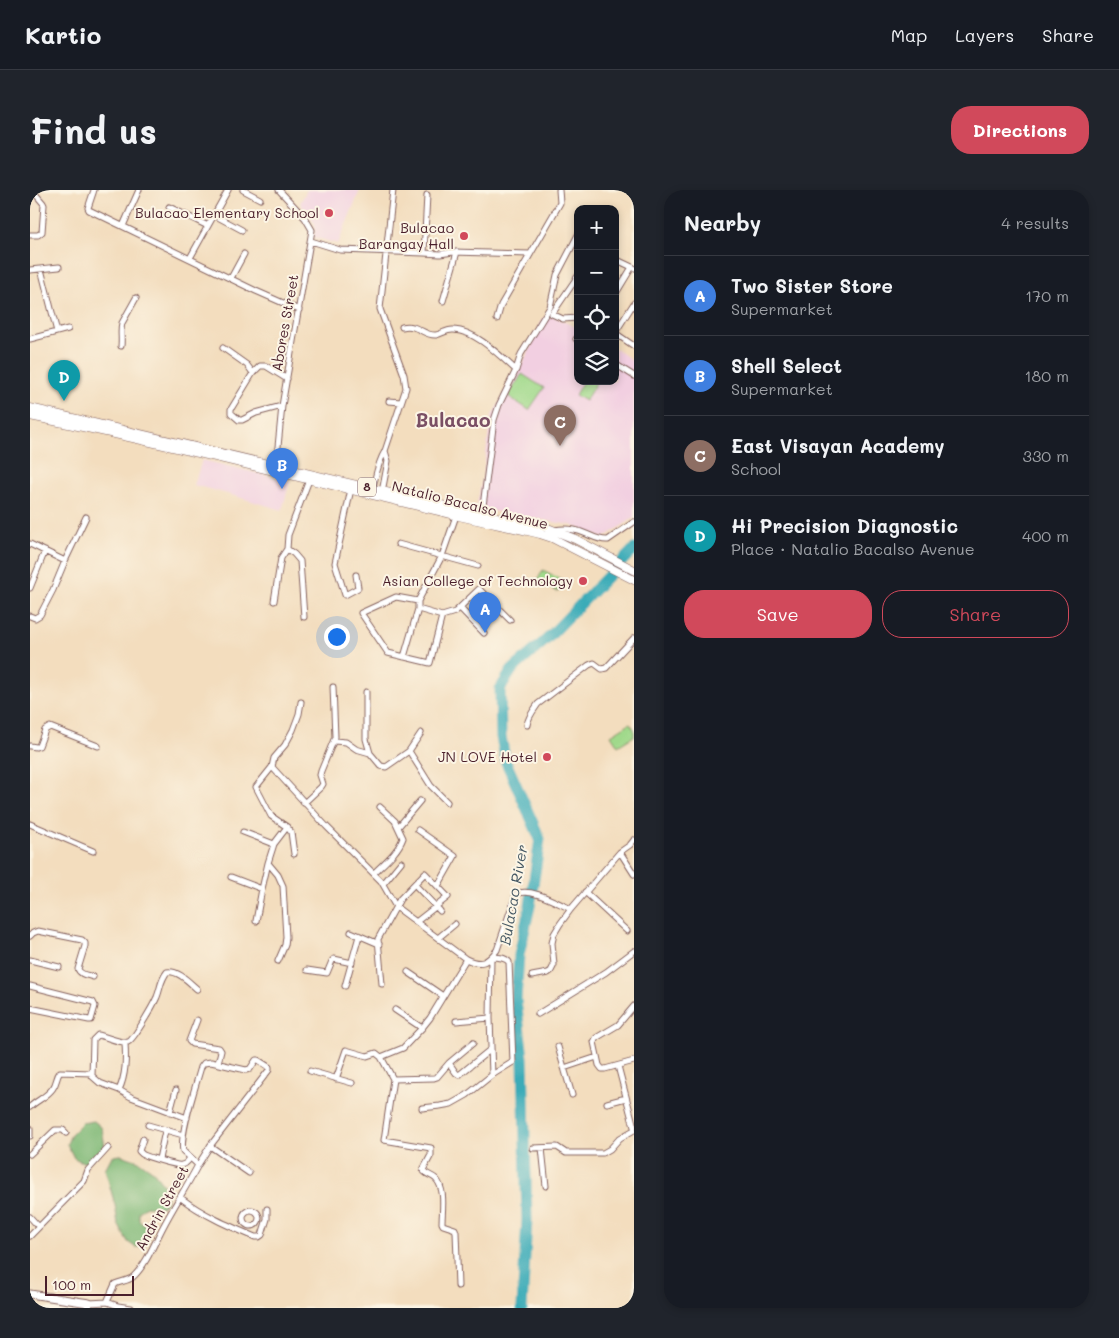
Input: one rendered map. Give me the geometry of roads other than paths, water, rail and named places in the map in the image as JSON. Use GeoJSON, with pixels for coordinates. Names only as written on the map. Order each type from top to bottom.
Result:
{"type":"FeatureCollection","features":[{"type":"Feature","properties":{"kind":"main road","name":"Natalio Bacalso Avenue"},"geometry":{"type":"LineString","coordinates":[[30,408],[457,512],[552,538],[600,562],[634,570]]}},
{"type":"Feature","properties":{"kind":"main road","name":"Natalio Bacalso Avenue"},"geometry":{"type":"LineString","coordinates":[[30,416],[276,468],[309,480],[351,489],[372,491]]}},
{"type":"Feature","properties":{"kind":"main road","name":"Natalio Bacalso Avenue"},"geometry":{"type":"LineString","coordinates":[[457,512],[482,514],[554,530],[604,554],[634,580]]}},
{"type":"Feature","properties":{"kind":"street"},"geometry":{"type":"LineString","coordinates":[[30,234],[38,236],[41,234],[43,214],[43,203],[32,190]]}},
{"type":"Feature","properties":{"kind":"street"},"geometry":{"type":"LineString","coordinates":[[94,190],[89,210],[299,310]]}},
{"type":"Feature","properties":{"kind":"street"},"geometry":{"type":"LineString","coordinates":[[123,226],[139,190]]}},
{"type":"Feature","properties":{"kind":"street"},"geometry":{"type":"LineString","coordinates":[[190,258],[228,190]]}},
{"type":"Feature","properties":{"kind":"street"},"geometry":{"type":"LineString","coordinates":[[243,190],[260,199]]}},
{"type":"Feature","properties":{"kind":"street","name":"Abores Street"},"geometry":{"type":"LineString","coordinates":[[276,468],[282,406],[312,230],[305,218],[279,190]]}},
{"type":"Feature","properties":{"kind":"street"},"geometry":{"type":"LineString","coordinates":[[372,491],[377,468],[380,459],[386,451],[406,388],[406,381],[380,308],[393,190]]}},
{"type":"Feature","properties":{"kind":"street"},"geometry":{"type":"LineString","coordinates":[[498,319],[501,305],[560,203],[559,190]]}},
{"type":"Feature","properties":{"kind":"street"},"geometry":{"type":"LineString","coordinates":[[424,253],[428,195]]}},
{"type":"Feature","properties":{"kind":"street"},"geometry":{"type":"LineString","coordinates":[[169,207],[208,226]]}},
{"type":"Feature","properties":{"kind":"street"},"geometry":{"type":"LineString","coordinates":[[214,215],[242,230]]}},
{"type":"Feature","properties":{"kind":"street"},"geometry":{"type":"LineString","coordinates":[[311,241],[340,250],[530,254]]}},
{"type":"Feature","properties":{"kind":"street"},"geometry":{"type":"LineString","coordinates":[[482,514],[494,420],[499,405],[516,370],[521,354],[550,307],[557,275],[574,243]]}},
{"type":"Feature","properties":{"kind":"street"},"geometry":{"type":"LineString","coordinates":[[443,301],[457,252]]}},
{"type":"Feature","properties":{"kind":"street"},"geometry":{"type":"LineString","coordinates":[[231,278],[244,254]]}},
{"type":"Feature","properties":{"kind":"street"},"geometry":{"type":"LineString","coordinates":[[619,261],[633,268],[619,289]]}},
{"type":"Feature","properties":{"kind":"street"},"geometry":{"type":"LineString","coordinates":[[30,270],[59,267]]}},
{"type":"Feature","properties":{"kind":"street"},"geometry":{"type":"LineString","coordinates":[[41,269],[57,332]]}},
{"type":"Feature","properties":{"kind":"street"},"geometry":{"type":"LineString","coordinates":[[574,282],[552,314],[563,319],[574,318]]}},
{"type":"Feature","properties":{"kind":"street"},"geometry":{"type":"LineString","coordinates":[[121,346],[122,323],[136,298]]}},
{"type":"Feature","properties":{"kind":"street"},"geometry":{"type":"LineString","coordinates":[[619,327],[634,303]]}},
{"type":"Feature","properties":{"kind":"street"},"geometry":{"type":"LineString","coordinates":[[402,327],[415,328],[422,332],[436,335],[453,329],[464,332],[497,352],[516,370]]}},
{"type":"Feature","properties":{"kind":"street"},"geometry":{"type":"LineString","coordinates":[[30,339],[68,329]]}},
{"type":"Feature","properties":{"kind":"street"},"geometry":{"type":"LineString","coordinates":[[619,335],[633,344]]}},
{"type":"Feature","properties":{"kind":"street"},"geometry":{"type":"LineString","coordinates":[[223,348],[247,365],[253,373]]}},
{"type":"Feature","properties":{"kind":"street"},"geometry":{"type":"LineString","coordinates":[[282,406],[256,412],[242,420],[239,420],[231,413],[231,408],[253,373],[260,366],[266,366],[287,379]]}},
{"type":"Feature","properties":{"kind":"street"},"geometry":{"type":"LineString","coordinates":[[619,367],[634,376]]}},
{"type":"Feature","properties":{"kind":"street"},"geometry":{"type":"LineString","coordinates":[[389,401],[401,402]]}},
{"type":"Feature","properties":{"kind":"street"},"geometry":{"type":"LineString","coordinates":[[382,493],[388,461],[386,451]]}},
{"type":"Feature","properties":{"kind":"street"},"geometry":{"type":"LineString","coordinates":[[274,601],[281,558],[288,549],[288,535],[309,480]]}},
{"type":"Feature","properties":{"kind":"street"},"geometry":{"type":"LineString","coordinates":[[351,489],[335,564],[345,595],[358,588],[356,575]]}},
{"type":"Feature","properties":{"kind":"street"},"geometry":{"type":"LineString","coordinates":[[404,657],[418,609],[418,601],[442,556],[457,512]]}},
{"type":"Feature","properties":{"kind":"street"},"geometry":{"type":"LineString","coordinates":[[30,616],[35,618],[40,615],[86,517]]}},
{"type":"Feature","properties":{"kind":"street"},"geometry":{"type":"LineString","coordinates":[[552,538],[554,530],[564,528],[608,540],[634,522]]}},
{"type":"Feature","properties":{"kind":"street"},"geometry":{"type":"LineString","coordinates":[[30,544],[65,561]]}},
{"type":"Feature","properties":{"kind":"street"},"geometry":{"type":"LineString","coordinates":[[398,544],[478,566]]}},
{"type":"Feature","properties":{"kind":"street"},"geometry":{"type":"LineString","coordinates":[[288,549],[300,561],[304,617]]}},
{"type":"Feature","properties":{"kind":"street"},"geometry":{"type":"LineString","coordinates":[[30,588],[45,552]]}},
{"type":"Feature","properties":{"kind":"street"},"geometry":{"type":"LineString","coordinates":[[418,609],[442,616],[455,612],[479,589],[510,620]]}},
{"type":"Feature","properties":{"kind":"street"},"geometry":{"type":"LineString","coordinates":[[418,601],[396,597],[361,613],[388,653],[430,663],[442,616]]}},
{"type":"Feature","properties":{"kind":"street"},"geometry":{"type":"LineString","coordinates":[[460,608],[484,633]]}},
{"type":"Feature","properties":{"kind":"street"},"geometry":{"type":"LineString","coordinates":[[527,725],[532,712],[538,704],[589,665],[594,663],[602,669],[606,668],[634,638]]}},
{"type":"Feature","properties":{"kind":"street"},"geometry":{"type":"LineString","coordinates":[[304,803],[323,784],[320,771],[334,740],[333,687]]}},
{"type":"Feature","properties":{"kind":"street"},"geometry":{"type":"LineString","coordinates":[[366,692],[366,739],[370,753],[381,766],[386,767],[409,752],[421,733]]}},
{"type":"Feature","properties":{"kind":"street"},"geometry":{"type":"LineString","coordinates":[[294,854],[291,832],[271,816],[256,785],[272,767],[274,758],[285,745],[293,730],[301,702]]}},
{"type":"Feature","properties":{"kind":"street"},"geometry":{"type":"LineString","coordinates":[[30,746],[39,746],[45,730],[50,727],[98,746]]}},
{"type":"Feature","properties":{"kind":"street"},"geometry":{"type":"LineString","coordinates":[[334,740],[346,742],[356,749],[370,753]]}},
{"type":"Feature","properties":{"kind":"street"},"geometry":{"type":"LineString","coordinates":[[409,752],[430,786],[447,802]]}},
{"type":"Feature","properties":{"kind":"street"},"geometry":{"type":"LineString","coordinates":[[272,767],[304,803],[374,873],[383,884],[396,907],[466,959],[476,964],[491,957],[497,950],[516,894],[525,892],[544,896],[570,909]]}},
{"type":"Feature","properties":{"kind":"street"},"geometry":{"type":"LineString","coordinates":[[399,826],[420,801]]}},
{"type":"Feature","properties":{"kind":"street"},"geometry":{"type":"LineString","coordinates":[[374,873],[401,843],[403,838],[396,821],[380,807]]}},
{"type":"Feature","properties":{"kind":"street"},"geometry":{"type":"LineString","coordinates":[[30,824],[93,851]]}},
{"type":"Feature","properties":{"kind":"street"},"geometry":{"type":"LineString","coordinates":[[256,921],[268,862],[274,844],[287,827]]}},
{"type":"Feature","properties":{"kind":"street"},"geometry":{"type":"LineString","coordinates":[[418,830],[455,856],[438,886]]}},
{"type":"Feature","properties":{"kind":"street"},"geometry":{"type":"LineString","coordinates":[[243,832],[274,844]]}},
{"type":"Feature","properties":{"kind":"street"},"geometry":{"type":"LineString","coordinates":[[532,976],[551,971],[554,965],[552,943],[554,934],[560,924],[570,909],[620,852],[633,844]]}},
{"type":"Feature","properties":{"kind":"street"},"geometry":{"type":"LineString","coordinates":[[620,852],[634,874]]}},
{"type":"Feature","properties":{"kind":"street"},"geometry":{"type":"LineString","coordinates":[[268,862],[283,886],[286,937],[285,945],[278,961]]}},
{"type":"Feature","properties":{"kind":"street"},"geometry":{"type":"LineString","coordinates":[[383,884],[401,862]]}},
{"type":"Feature","properties":{"kind":"street"},"geometry":{"type":"LineString","coordinates":[[382,984],[378,939],[400,899],[426,874],[448,897],[438,909],[416,922]]}},
{"type":"Feature","properties":{"kind":"street"},"geometry":{"type":"LineString","coordinates":[[231,877],[262,889]]}},
{"type":"Feature","properties":{"kind":"street"},"geometry":{"type":"LineString","coordinates":[[417,887],[438,909]]}},
{"type":"Feature","properties":{"kind":"street"},"geometry":{"type":"LineString","coordinates":[[585,892],[627,931]]}},
{"type":"Feature","properties":{"kind":"street"},"geometry":{"type":"LineString","coordinates":[[438,938],[455,924]]}},
{"type":"Feature","properties":{"kind":"street"},"geometry":{"type":"LineString","coordinates":[[30,937],[38,931],[82,940],[85,946],[78,969],[81,974],[93,977]]}},
{"type":"Feature","properties":{"kind":"street"},"geometry":{"type":"LineString","coordinates":[[351,932],[379,944]]}},
{"type":"Feature","properties":{"kind":"street"},"geometry":{"type":"LineString","coordinates":[[345,986],[359,936]]}},
{"type":"Feature","properties":{"kind":"street"},"geometry":{"type":"LineString","coordinates":[[538,1014],[606,972],[634,951]]}},
{"type":"Feature","properties":{"kind":"street"},"geometry":{"type":"LineString","coordinates":[[491,957],[490,1018],[492,1075]]}},
{"type":"Feature","properties":{"kind":"street"},"geometry":{"type":"LineString","coordinates":[[422,1108],[451,1104],[467,1095],[492,1075],[513,1062],[509,962],[506,959],[491,957]]}},
{"type":"Feature","properties":{"kind":"street"},"geometry":{"type":"LineString","coordinates":[[307,970],[327,973],[334,959],[352,963]]}},
{"type":"Feature","properties":{"kind":"street"},"geometry":{"type":"LineString","coordinates":[[381,1058],[403,1048],[422,1028],[466,959]]}},
{"type":"Feature","properties":{"kind":"street"},"geometry":{"type":"LineString","coordinates":[[30,960],[59,967]]}},
{"type":"Feature","properties":{"kind":"street"},"geometry":{"type":"LineString","coordinates":[[187,1118],[131,1098],[119,1090],[97,1081],[92,1076],[93,1040],[98,1035],[125,1043],[130,1042],[157,998],[162,978],[167,972],[171,971],[178,974],[197,988]]}},
{"type":"Feature","properties":{"kind":"street"},"geometry":{"type":"LineString","coordinates":[[408,972],[443,996]]}},
{"type":"Feature","properties":{"kind":"street"},"geometry":{"type":"LineString","coordinates":[[30,986],[94,1004],[95,1006],[91,1020],[30,1008]]}},
{"type":"Feature","properties":{"kind":"street"},"geometry":{"type":"LineString","coordinates":[[634,1006],[618,1025],[594,1040],[602,1069],[634,1061]]}},
{"type":"Feature","properties":{"kind":"street"},"geometry":{"type":"LineString","coordinates":[[395,1010],[422,1028]]}},
{"type":"Feature","properties":{"kind":"street"},"geometry":{"type":"LineString","coordinates":[[456,1021],[490,1018]]}},
{"type":"Feature","properties":{"kind":"street"},"geometry":{"type":"LineString","coordinates":[[197,1020],[189,1041],[192,1044],[219,1048],[221,1051],[218,1063],[246,1070],[250,1069],[258,1060],[268,1066],[270,1070],[210,1146],[198,1165]]}},
{"type":"Feature","properties":{"kind":"street"},"geometry":{"type":"LineString","coordinates":[[119,1090],[127,1062],[125,1043]]}},
{"type":"Feature","properties":{"kind":"street"},"geometry":{"type":"LineString","coordinates":[[393,1080],[434,1078],[473,1043]]}},
{"type":"Feature","properties":{"kind":"street"},"geometry":{"type":"LineString","coordinates":[[558,1047],[572,1096]]}},
{"type":"Feature","properties":{"kind":"street"},"geometry":{"type":"LineString","coordinates":[[449,1063],[459,1075],[491,1049]]}},
{"type":"Feature","properties":{"kind":"street"},"geometry":{"type":"LineString","coordinates":[[336,1079],[346,1050],[367,1056],[376,1053],[381,1058],[393,1080],[384,1140],[431,1148],[431,1155],[423,1170],[426,1174],[436,1179],[439,1184],[444,1202],[443,1225],[455,1229],[456,1232],[458,1286]]}},
{"type":"Feature","properties":{"kind":"street"},"geometry":{"type":"LineString","coordinates":[[564,1068],[598,1058]]}},
{"type":"Feature","properties":{"kind":"street","name":"Andrin Street"},"geometry":{"type":"LineString","coordinates":[[107,1302],[115,1284],[128,1280],[138,1272],[198,1165],[182,1148],[183,1135],[201,1067],[204,1063],[218,1063]]}},
{"type":"Feature","properties":{"kind":"street"},"geometry":{"type":"LineString","coordinates":[[533,1148],[557,1147],[566,1153],[602,1153],[610,1149],[620,1138],[634,1129],[618,1066]]}},
{"type":"Feature","properties":{"kind":"street"},"geometry":{"type":"LineString","coordinates":[[310,1071],[352,1083]]}},
{"type":"Feature","properties":{"kind":"street"},"geometry":{"type":"LineString","coordinates":[[30,1107],[46,1096],[55,1086],[60,1072],[92,1073]]}},
{"type":"Feature","properties":{"kind":"street"},"geometry":{"type":"LineString","coordinates":[[170,1112],[176,1090]]}},
{"type":"Feature","properties":{"kind":"street"},"geometry":{"type":"LineString","coordinates":[[608,1103],[626,1098]]}},
{"type":"Feature","properties":{"kind":"street"},"geometry":{"type":"LineString","coordinates":[[148,1125],[183,1135]]}},
{"type":"Feature","properties":{"kind":"street"},"geometry":{"type":"LineString","coordinates":[[30,1128],[30,1136]]}},
{"type":"Feature","properties":{"kind":"street"},"geometry":{"type":"LineString","coordinates":[[30,1154],[55,1130],[63,1130],[66,1133]]}},
{"type":"Feature","properties":{"kind":"street"},"geometry":{"type":"LineString","coordinates":[[159,1159],[165,1131]]}},
{"type":"Feature","properties":{"kind":"street"},"geometry":{"type":"LineString","coordinates":[[144,1139],[140,1151],[142,1154],[169,1164],[181,1166],[186,1164],[190,1158]]}},
{"type":"Feature","properties":{"kind":"street"},"geometry":{"type":"LineString","coordinates":[[210,1146],[248,1173]]}},
{"type":"Feature","properties":{"kind":"street"},"geometry":{"type":"LineString","coordinates":[[30,1236],[84,1181],[88,1170],[108,1148]]}},
{"type":"Feature","properties":{"kind":"street"},"geometry":{"type":"LineString","coordinates":[[542,1148],[546,1186]]}},
{"type":"Feature","properties":{"kind":"street"},"geometry":{"type":"LineString","coordinates":[[180,1198],[222,1223],[255,1238],[261,1236],[267,1219],[267,1209]]}},
{"type":"Feature","properties":{"kind":"street"},"geometry":{"type":"LineString","coordinates":[[30,1217],[39,1227]]}},
{"type":"Feature","properties":{"kind":"street"},"geometry":{"type":"LineString","coordinates":[[243,1232],[247,1225]]}},
{"type":"Feature","properties":{"kind":"street"},"geometry":{"type":"LineString","coordinates":[[30,1294],[89,1306],[107,1302],[131,1308]]}},
{"type":"Feature","properties":{"kind":"waterway","name":"Bulacao River"},"geometry":{"type":"LineString","coordinates":[[522,1308],[527,1220],[523,1058],[516,1000],[519,955],[530,906],[540,839],[506,762],[501,737],[500,689],[512,670],[547,639],[634,549]]}},
{"type":"Feature","properties":{"kind":"place","name":"Bulacao Elementary School"},"geometry":{"type":"Point","coordinates":[329,213]}},
{"type":"Feature","properties":{"kind":"place","name":"Bulacao Barangay Hall"},"geometry":{"type":"Point","coordinates":[464,236]}},
{"type":"Feature","properties":{"kind":"place","name":"Hi Precision Diagnostic"},"geometry":{"type":"Point","coordinates":[64,401]}},
{"type":"Feature","properties":{"kind":"place","name":"East Visayan Academy"},"geometry":{"type":"Point","coordinates":[560,446]}},
{"type":"Feature","properties":{"kind":"place","name":"Shell Select"},"geometry":{"type":"Point","coordinates":[282,489]}},
{"type":"Feature","properties":{"kind":"place","name":"Asian College of Technology"},"geometry":{"type":"Point","coordinates":[583,581]}},
{"type":"Feature","properties":{"kind":"place","name":"Two Sister Store"},"geometry":{"type":"Point","coordinates":[485,633]}},
{"type":"Feature","properties":{"kind":"place","name":"JN LOVE Hotel"},"geometry":{"type":"Point","coordinates":[547,757]}},
{"type":"Feature","properties":{"kind":"district","name":"Bulacao"},"geometry":{"type":"Point","coordinates":[453,420]}}]}
